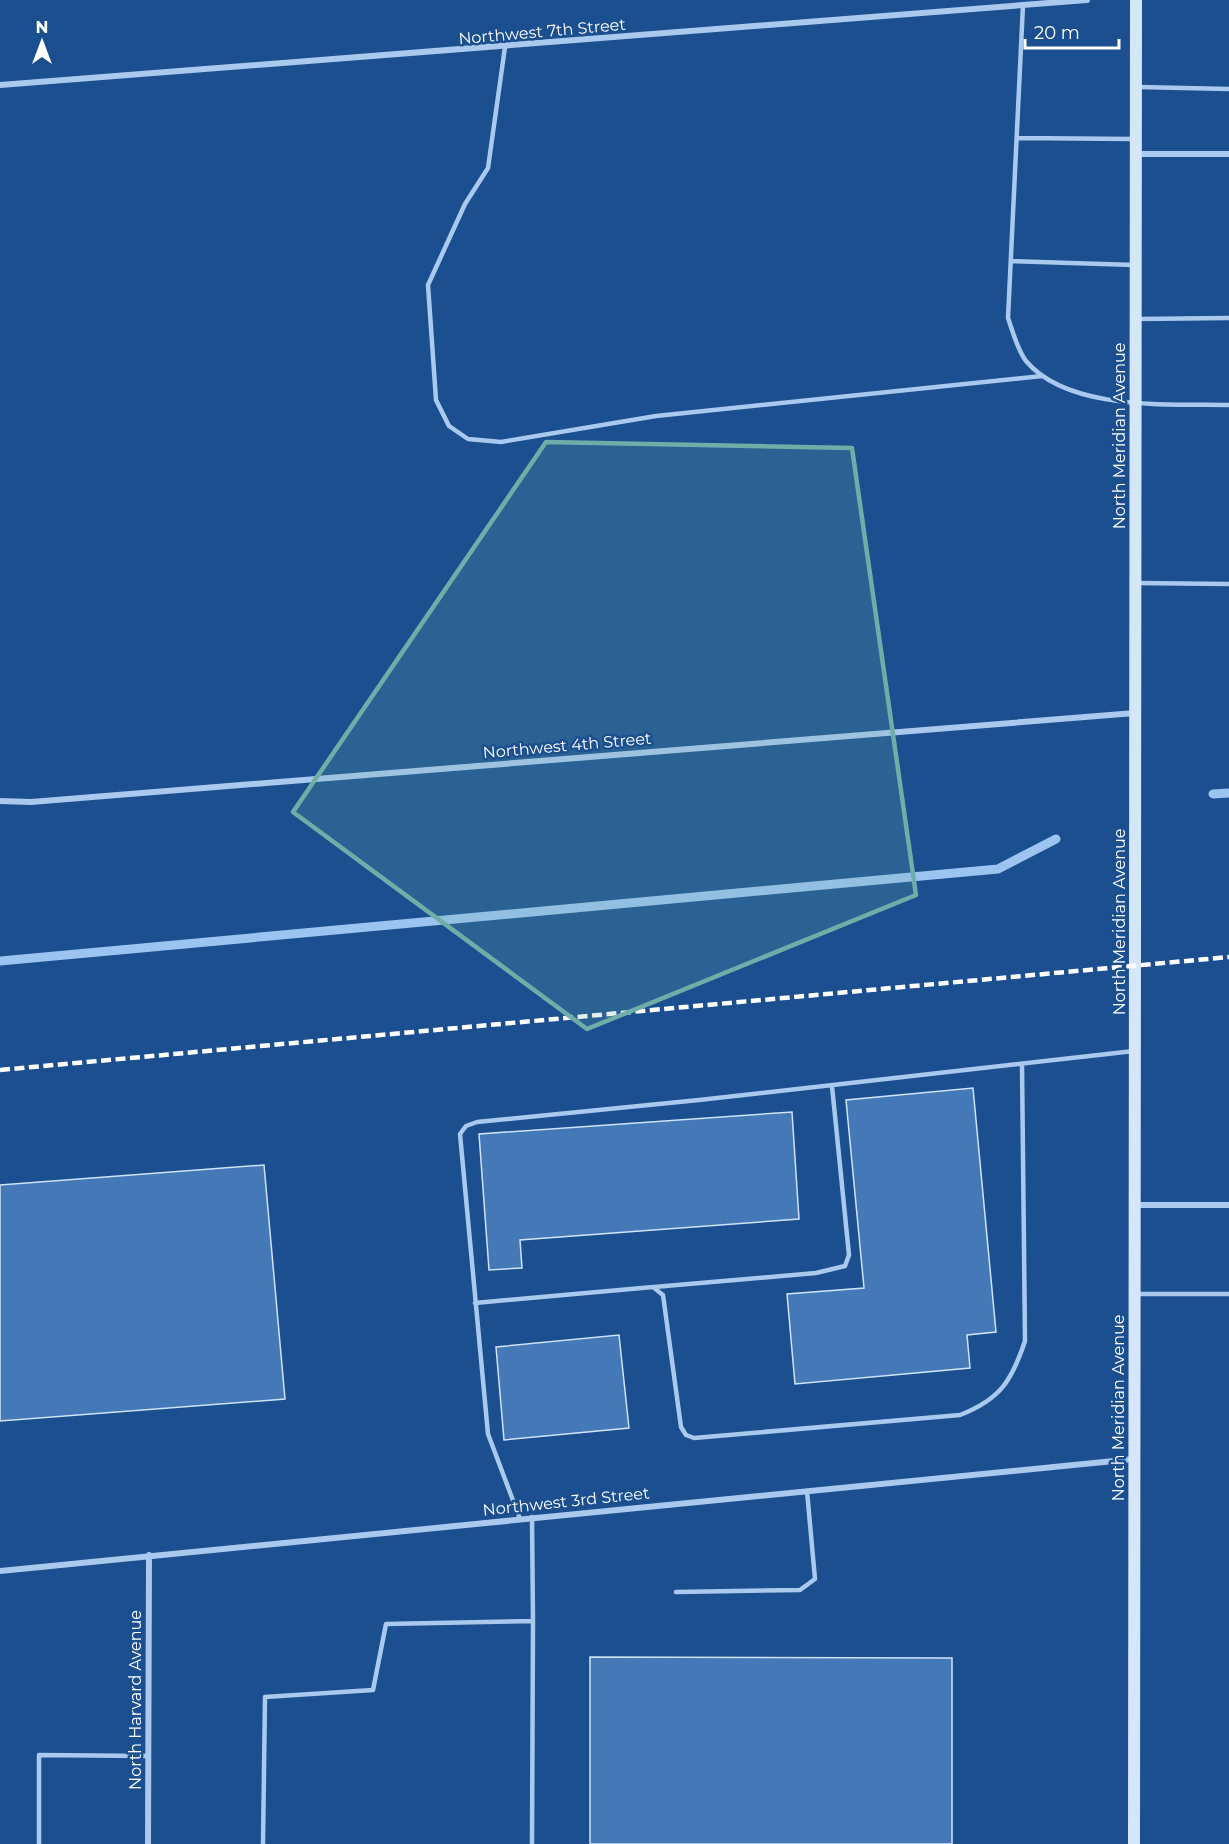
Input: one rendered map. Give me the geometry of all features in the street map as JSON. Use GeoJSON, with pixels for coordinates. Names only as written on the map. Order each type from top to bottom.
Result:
{"type":"FeatureCollection","features":[{"type":"Feature","properties":{"kind":"main road","name":"North Meridian Avenue"},"geometry":{"type":"LineString","coordinates":[[1134,1844],[1136,0]]}},
{"type":"Feature","properties":{"kind":"street","name":"Northwest 7th Street"},"geometry":{"type":"LineString","coordinates":[[0,85],[1087,0]]}},
{"type":"Feature","properties":{"kind":"street"},"geometry":{"type":"LineString","coordinates":[[1136,154],[1229,154]]}},
{"type":"Feature","properties":{"kind":"street","name":"Northwest 4th Street"},"geometry":{"type":"LineString","coordinates":[[0,801],[31,802],[1136,713]]}},
{"type":"Feature","properties":{"kind":"street"},"geometry":{"type":"LineString","coordinates":[[1134,1205],[1229,1205]]}},
{"type":"Feature","properties":{"kind":"street","name":"Northwest 3rd Street"},"geometry":{"type":"LineString","coordinates":[[0,1570],[1135,1459]]}},
{"type":"Feature","properties":{"kind":"street","name":"North Harvard Avenue"},"geometry":{"type":"LineString","coordinates":[[148,1844],[149,1555]]}},
{"type":"Feature","properties":{"kind":"lane"},"geometry":{"type":"LineString","coordinates":[[1023,5],[1008,318],[1025,359],[1042,376],[1072,391],[1136,404],[1229,405]]}},
{"type":"Feature","properties":{"kind":"lane"},"geometry":{"type":"LineString","coordinates":[[506,47],[488,168],[465,204],[428,285],[436,400],[449,426],[468,439],[501,442],[656,416],[1042,376]]}},
{"type":"Feature","properties":{"kind":"lane"},"geometry":{"type":"LineString","coordinates":[[1136,87],[1229,89]]}},
{"type":"Feature","properties":{"kind":"lane"},"geometry":{"type":"LineString","coordinates":[[1017,138],[1136,139]]}},
{"type":"Feature","properties":{"kind":"lane"},"geometry":{"type":"LineString","coordinates":[[1011,261],[1136,265]]}},
{"type":"Feature","properties":{"kind":"lane"},"geometry":{"type":"LineString","coordinates":[[1136,319],[1229,318]]}},
{"type":"Feature","properties":{"kind":"lane"},"geometry":{"type":"LineString","coordinates":[[1136,583],[1229,584]]}},
{"type":"Feature","properties":{"kind":"lane"},"geometry":{"type":"LineString","coordinates":[[520,1519],[488,1434],[460,1134],[466,1126],[477,1122],[832,1086],[1134,1051]]}},
{"type":"Feature","properties":{"kind":"lane"},"geometry":{"type":"LineString","coordinates":[[653,1287],[663,1295],[681,1427],[686,1435],[694,1438],[960,1415],[979,1407],[997,1395],[1009,1381],[1025,1341],[1022,1064]]}},
{"type":"Feature","properties":{"kind":"lane"},"geometry":{"type":"LineString","coordinates":[[475,1303],[816,1273],[845,1266],[849,1256],[832,1086]]}},
{"type":"Feature","properties":{"kind":"lane"},"geometry":{"type":"LineString","coordinates":[[1134,1294],[1229,1294]]}},
{"type":"Feature","properties":{"kind":"lane"},"geometry":{"type":"LineString","coordinates":[[676,1592],[800,1590],[815,1579],[807,1491]]}},
{"type":"Feature","properties":{"kind":"lane"},"geometry":{"type":"LineString","coordinates":[[532,1517],[532,1844]]}},
{"type":"Feature","properties":{"kind":"lane"},"geometry":{"type":"LineString","coordinates":[[263,1844],[265,1697],[373,1690],[386,1624],[533,1621]]}},
{"type":"Feature","properties":{"kind":"lane"},"geometry":{"type":"LineString","coordinates":[[39,1844],[39,1755],[148,1756]]}},
{"type":"Feature","properties":{"kind":"highlighted area"},"geometry":{"type":"Polygon","coordinates":[[[546,442],[852,448],[916,895],[587,1029],[293,812],[546,442]]]}},
{"type":"Feature","properties":{"kind":"building"},"geometry":{"type":"Polygon","coordinates":[[[973,1088],[996,1332],[967,1335],[970,1368],[795,1384],[787,1294],[864,1288],[846,1100],[973,1088]]]}},
{"type":"Feature","properties":{"kind":"building"},"geometry":{"type":"Polygon","coordinates":[[[792,1112],[799,1219],[520,1240],[522,1268],[489,1270],[479,1134],[792,1112]]]}},
{"type":"Feature","properties":{"kind":"building"},"geometry":{"type":"Polygon","coordinates":[[[264,1165],[285,1399],[0,1421],[0,1185],[264,1165]]]}},
{"type":"Feature","properties":{"kind":"building"},"geometry":{"type":"Polygon","coordinates":[[[619,1335],[629,1428],[504,1440],[496,1347],[619,1335]]]}},
{"type":"Feature","properties":{"kind":"building"},"geometry":{"type":"Polygon","coordinates":[[[590,1657],[952,1658],[952,1844],[590,1844],[590,1657]]]}},
{"type":"Feature","properties":{"kind":"waterway"},"geometry":{"type":"LineString","coordinates":[[1213,794],[1229,793]]}},
{"type":"Feature","properties":{"kind":"waterway"},"geometry":{"type":"LineString","coordinates":[[0,961],[998,869],[1056,839]]}},
{"type":"Feature","properties":{"kind":"railway"},"geometry":{"type":"LineString","coordinates":[[0,1070],[1229,957]]}}]}
